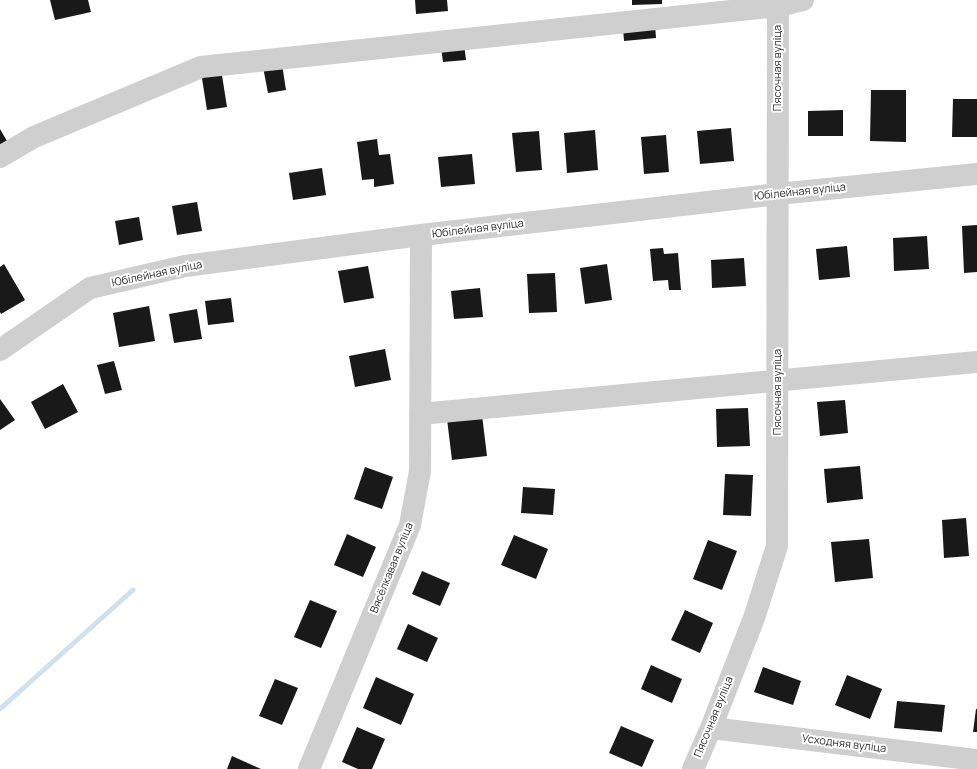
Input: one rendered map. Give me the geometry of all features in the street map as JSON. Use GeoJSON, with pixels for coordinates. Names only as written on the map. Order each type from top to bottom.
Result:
{"type":"FeatureCollection","features":[{"type":"Feature","properties":{"kind":"street"},"geometry":{"type":"LineString","coordinates":[[0,157],[34,137],[201,67],[803,0]]}},
{"type":"Feature","properties":{"kind":"street","name":"Пясочная вуліца"},"geometry":{"type":"LineString","coordinates":[[693,769],[711,728],[754,618],[777,546],[778,3]]}},
{"type":"Feature","properties":{"kind":"street","name":"Юбілейная вуліца"},"geometry":{"type":"LineString","coordinates":[[0,350],[90,288],[185,266],[421,235],[778,194],[977,174]]}},
{"type":"Feature","properties":{"kind":"street","name":"Вясёлкавая вуліца"},"geometry":{"type":"LineString","coordinates":[[309,769],[410,525],[420,471],[421,235]]}},
{"type":"Feature","properties":{"kind":"street"},"geometry":{"type":"LineString","coordinates":[[420,414],[977,362]]}},
{"type":"Feature","properties":{"kind":"street","name":"Усходняя вуліца"},"geometry":{"type":"LineString","coordinates":[[711,728],[977,760]]}},
{"type":"Feature","properties":{"kind":"building"},"geometry":{"type":"Polygon","coordinates":[[[50,0],[88,0],[91,12],[55,20],[50,0]]]}},
{"type":"Feature","properties":{"kind":"building"},"geometry":{"type":"Polygon","coordinates":[[[415,0],[447,0],[448,11],[416,14],[415,0]]]}},
{"type":"Feature","properties":{"kind":"building"},"geometry":{"type":"Polygon","coordinates":[[[632,0],[662,0],[662,4],[632,5],[632,0]]]}},
{"type":"Feature","properties":{"kind":"building"},"geometry":{"type":"Polygon","coordinates":[[[655,25],[656,38],[624,41],[623,28],[655,25]]]}},
{"type":"Feature","properties":{"kind":"building"},"geometry":{"type":"Polygon","coordinates":[[[464,44],[466,60],[443,62],[441,47],[464,44]]]}},
{"type":"Feature","properties":{"kind":"building"},"geometry":{"type":"Polygon","coordinates":[[[282,64],[286,90],[268,93],[263,67],[282,64]]]}},
{"type":"Feature","properties":{"kind":"building"},"geometry":{"type":"Polygon","coordinates":[[[221,69],[227,107],[207,110],[201,72],[221,69]]]}},
{"type":"Feature","properties":{"kind":"building"},"geometry":{"type":"Polygon","coordinates":[[[871,90],[906,90],[906,142],[870,141],[871,90]]]}},
{"type":"Feature","properties":{"kind":"building"},"geometry":{"type":"Polygon","coordinates":[[[953,99],[977,99],[977,137],[952,137],[953,99]]]}},
{"type":"Feature","properties":{"kind":"building"},"geometry":{"type":"Polygon","coordinates":[[[843,110],[843,136],[808,136],[808,111],[843,110]]]}},
{"type":"Feature","properties":{"kind":"building"},"geometry":{"type":"Polygon","coordinates":[[[731,128],[734,161],[700,164],[697,131],[731,128]]]}},
{"type":"Feature","properties":{"kind":"building"},"geometry":{"type":"Polygon","coordinates":[[[0,129],[7,141],[0,145],[0,129]]]}},
{"type":"Feature","properties":{"kind":"building"},"geometry":{"type":"Polygon","coordinates":[[[595,130],[598,170],[567,173],[564,133],[595,130]]]}},
{"type":"Feature","properties":{"kind":"building"},"geometry":{"type":"Polygon","coordinates":[[[539,131],[542,170],[516,172],[512,133],[539,131]]]}},
{"type":"Feature","properties":{"kind":"building"},"geometry":{"type":"Polygon","coordinates":[[[666,135],[669,172],[644,174],[641,137],[666,135]]]}},
{"type":"Feature","properties":{"kind":"building"},"geometry":{"type":"Polygon","coordinates":[[[377,139],[379,155],[390,154],[394,184],[374,187],[374,179],[362,180],[357,142],[377,139]]]}},
{"type":"Feature","properties":{"kind":"building"},"geometry":{"type":"Polygon","coordinates":[[[472,154],[475,184],[441,187],[438,157],[472,154]]]}},
{"type":"Feature","properties":{"kind":"building"},"geometry":{"type":"Polygon","coordinates":[[[322,168],[326,195],[293,200],[289,173],[322,168]]]}},
{"type":"Feature","properties":{"kind":"building"},"geometry":{"type":"Polygon","coordinates":[[[197,202],[202,231],[177,235],[172,206],[197,202]]]}},
{"type":"Feature","properties":{"kind":"building"},"geometry":{"type":"Polygon","coordinates":[[[139,217],[143,240],[119,245],[115,221],[139,217]]]}},
{"type":"Feature","properties":{"kind":"building"},"geometry":{"type":"Polygon","coordinates":[[[977,225],[977,272],[964,273],[962,226],[977,225]]]}},
{"type":"Feature","properties":{"kind":"building"},"geometry":{"type":"Polygon","coordinates":[[[927,236],[929,269],[894,271],[893,238],[927,236]]]}},
{"type":"Feature","properties":{"kind":"building"},"geometry":{"type":"Polygon","coordinates":[[[847,246],[850,277],[819,280],[816,249],[847,246]]]}},
{"type":"Feature","properties":{"kind":"building"},"geometry":{"type":"Polygon","coordinates":[[[663,248],[664,254],[678,253],[681,290],[669,290],[668,280],[653,281],[650,249],[663,248]]]}},
{"type":"Feature","properties":{"kind":"building"},"geometry":{"type":"Polygon","coordinates":[[[744,258],[746,286],[712,288],[711,260],[744,258]]]}},
{"type":"Feature","properties":{"kind":"building"},"geometry":{"type":"Polygon","coordinates":[[[4,264],[25,300],[1,314],[0,267],[4,264]]]}},
{"type":"Feature","properties":{"kind":"building"},"geometry":{"type":"Polygon","coordinates":[[[607,264],[612,300],[585,304],[580,268],[607,264]]]}},
{"type":"Feature","properties":{"kind":"building"},"geometry":{"type":"Polygon","coordinates":[[[368,266],[374,298],[344,303],[338,271],[368,266]]]}},
{"type":"Feature","properties":{"kind":"building"},"geometry":{"type":"Polygon","coordinates":[[[555,273],[557,312],[529,313],[527,274],[555,273]]]}},
{"type":"Feature","properties":{"kind":"building"},"geometry":{"type":"Polygon","coordinates":[[[480,288],[483,317],[454,319],[451,291],[480,288]]]}},
{"type":"Feature","properties":{"kind":"building"},"geometry":{"type":"Polygon","coordinates":[[[231,298],[234,322],[208,325],[205,301],[231,298]]]}},
{"type":"Feature","properties":{"kind":"building"},"geometry":{"type":"Polygon","coordinates":[[[149,306],[155,341],[119,347],[113,313],[149,306]]]}},
{"type":"Feature","properties":{"kind":"building"},"geometry":{"type":"Polygon","coordinates":[[[197,309],[202,339],[174,343],[169,314],[197,309]]]}},
{"type":"Feature","properties":{"kind":"building"},"geometry":{"type":"Polygon","coordinates":[[[385,349],[391,380],[355,387],[349,356],[385,349]]]}},
{"type":"Feature","properties":{"kind":"building"},"geometry":{"type":"Polygon","coordinates":[[[114,361],[122,390],[105,394],[97,365],[114,361]]]}},
{"type":"Feature","properties":{"kind":"building"},"geometry":{"type":"Polygon","coordinates":[[[63,384],[78,412],[45,429],[31,402],[63,384]]]}},
{"type":"Feature","properties":{"kind":"building"},"geometry":{"type":"Polygon","coordinates":[[[0,399],[15,420],[0,430],[0,399]]]}},
{"type":"Feature","properties":{"kind":"building"},"geometry":{"type":"Polygon","coordinates":[[[845,400],[848,433],[820,436],[817,402],[845,400]]]}},
{"type":"Feature","properties":{"kind":"building"},"geometry":{"type":"Polygon","coordinates":[[[748,408],[750,446],[717,447],[716,409],[748,408]]]}},
{"type":"Feature","properties":{"kind":"building"},"geometry":{"type":"Polygon","coordinates":[[[482,415],[487,456],[452,460],[447,419],[482,415]]]}},
{"type":"Feature","properties":{"kind":"building"},"geometry":{"type":"Polygon","coordinates":[[[860,466],[863,499],[827,503],[824,469],[860,466]]]}},
{"type":"Feature","properties":{"kind":"building"},"geometry":{"type":"Polygon","coordinates":[[[365,467],[393,477],[382,509],[354,499],[365,467]]]}},
{"type":"Feature","properties":{"kind":"building"},"geometry":{"type":"Polygon","coordinates":[[[725,474],[753,475],[751,516],[723,515],[725,474]]]}},
{"type":"Feature","properties":{"kind":"building"},"geometry":{"type":"Polygon","coordinates":[[[523,487],[555,489],[553,515],[521,513],[523,487]]]}},
{"type":"Feature","properties":{"kind":"building"},"geometry":{"type":"Polygon","coordinates":[[[966,518],[969,556],[944,558],[942,520],[966,518]]]}},
{"type":"Feature","properties":{"kind":"building"},"geometry":{"type":"Polygon","coordinates":[[[347,534],[376,547],[363,577],[334,565],[347,534]]]}},
{"type":"Feature","properties":{"kind":"building"},"geometry":{"type":"Polygon","coordinates":[[[514,535],[548,549],[536,579],[501,565],[514,535]]]}},
{"type":"Feature","properties":{"kind":"building"},"geometry":{"type":"Polygon","coordinates":[[[869,539],[873,578],[835,582],[831,542],[869,539]]]}},
{"type":"Feature","properties":{"kind":"building"},"geometry":{"type":"Polygon","coordinates":[[[708,540],[737,551],[722,590],[693,579],[708,540]]]}},
{"type":"Feature","properties":{"kind":"building"},"geometry":{"type":"Polygon","coordinates":[[[422,571],[450,583],[440,606],[412,594],[422,571]]]}},
{"type":"Feature","properties":{"kind":"building"},"geometry":{"type":"Polygon","coordinates":[[[310,600],[337,611],[321,648],[294,637],[310,600]]]}},
{"type":"Feature","properties":{"kind":"building"},"geometry":{"type":"Polygon","coordinates":[[[685,610],[713,623],[700,653],[671,640],[685,610]]]}},
{"type":"Feature","properties":{"kind":"building"},"geometry":{"type":"Polygon","coordinates":[[[408,624],[438,638],[427,662],[397,649],[408,624]]]}},
{"type":"Feature","properties":{"kind":"building"},"geometry":{"type":"Polygon","coordinates":[[[651,665],[682,679],[672,703],[641,689],[651,665]]]}},
{"type":"Feature","properties":{"kind":"building"},"geometry":{"type":"Polygon","coordinates":[[[763,667],[801,681],[793,705],[754,692],[763,667]]]}},
{"type":"Feature","properties":{"kind":"building"},"geometry":{"type":"Polygon","coordinates":[[[847,675],[882,689],[870,719],[835,705],[847,675]]]}},
{"type":"Feature","properties":{"kind":"building"},"geometry":{"type":"Polygon","coordinates":[[[376,677],[414,694],[401,725],[363,708],[376,677]]]}},
{"type":"Feature","properties":{"kind":"building"},"geometry":{"type":"Polygon","coordinates":[[[275,679],[298,688],[282,725],[259,716],[275,679]]]}},
{"type":"Feature","properties":{"kind":"building"},"geometry":{"type":"Polygon","coordinates":[[[897,701],[945,705],[942,732],[894,728],[897,701]]]}},
{"type":"Feature","properties":{"kind":"building"},"geometry":{"type":"Polygon","coordinates":[[[976,709],[977,732],[973,732],[976,709]]]}},
{"type":"Feature","properties":{"kind":"building"},"geometry":{"type":"Polygon","coordinates":[[[621,726],[654,740],[642,767],[609,753],[621,726]]]}},
{"type":"Feature","properties":{"kind":"building"},"geometry":{"type":"Polygon","coordinates":[[[357,727],[385,739],[372,769],[358,769],[342,762],[357,727]]]}},
{"type":"Feature","properties":{"kind":"building"},"geometry":{"type":"Polygon","coordinates":[[[232,756],[261,769],[227,769],[232,756]]]}},
{"type":"Feature","properties":{"kind":"waterway"},"geometry":{"type":"LineString","coordinates":[[0,709],[133,590]]}}]}
